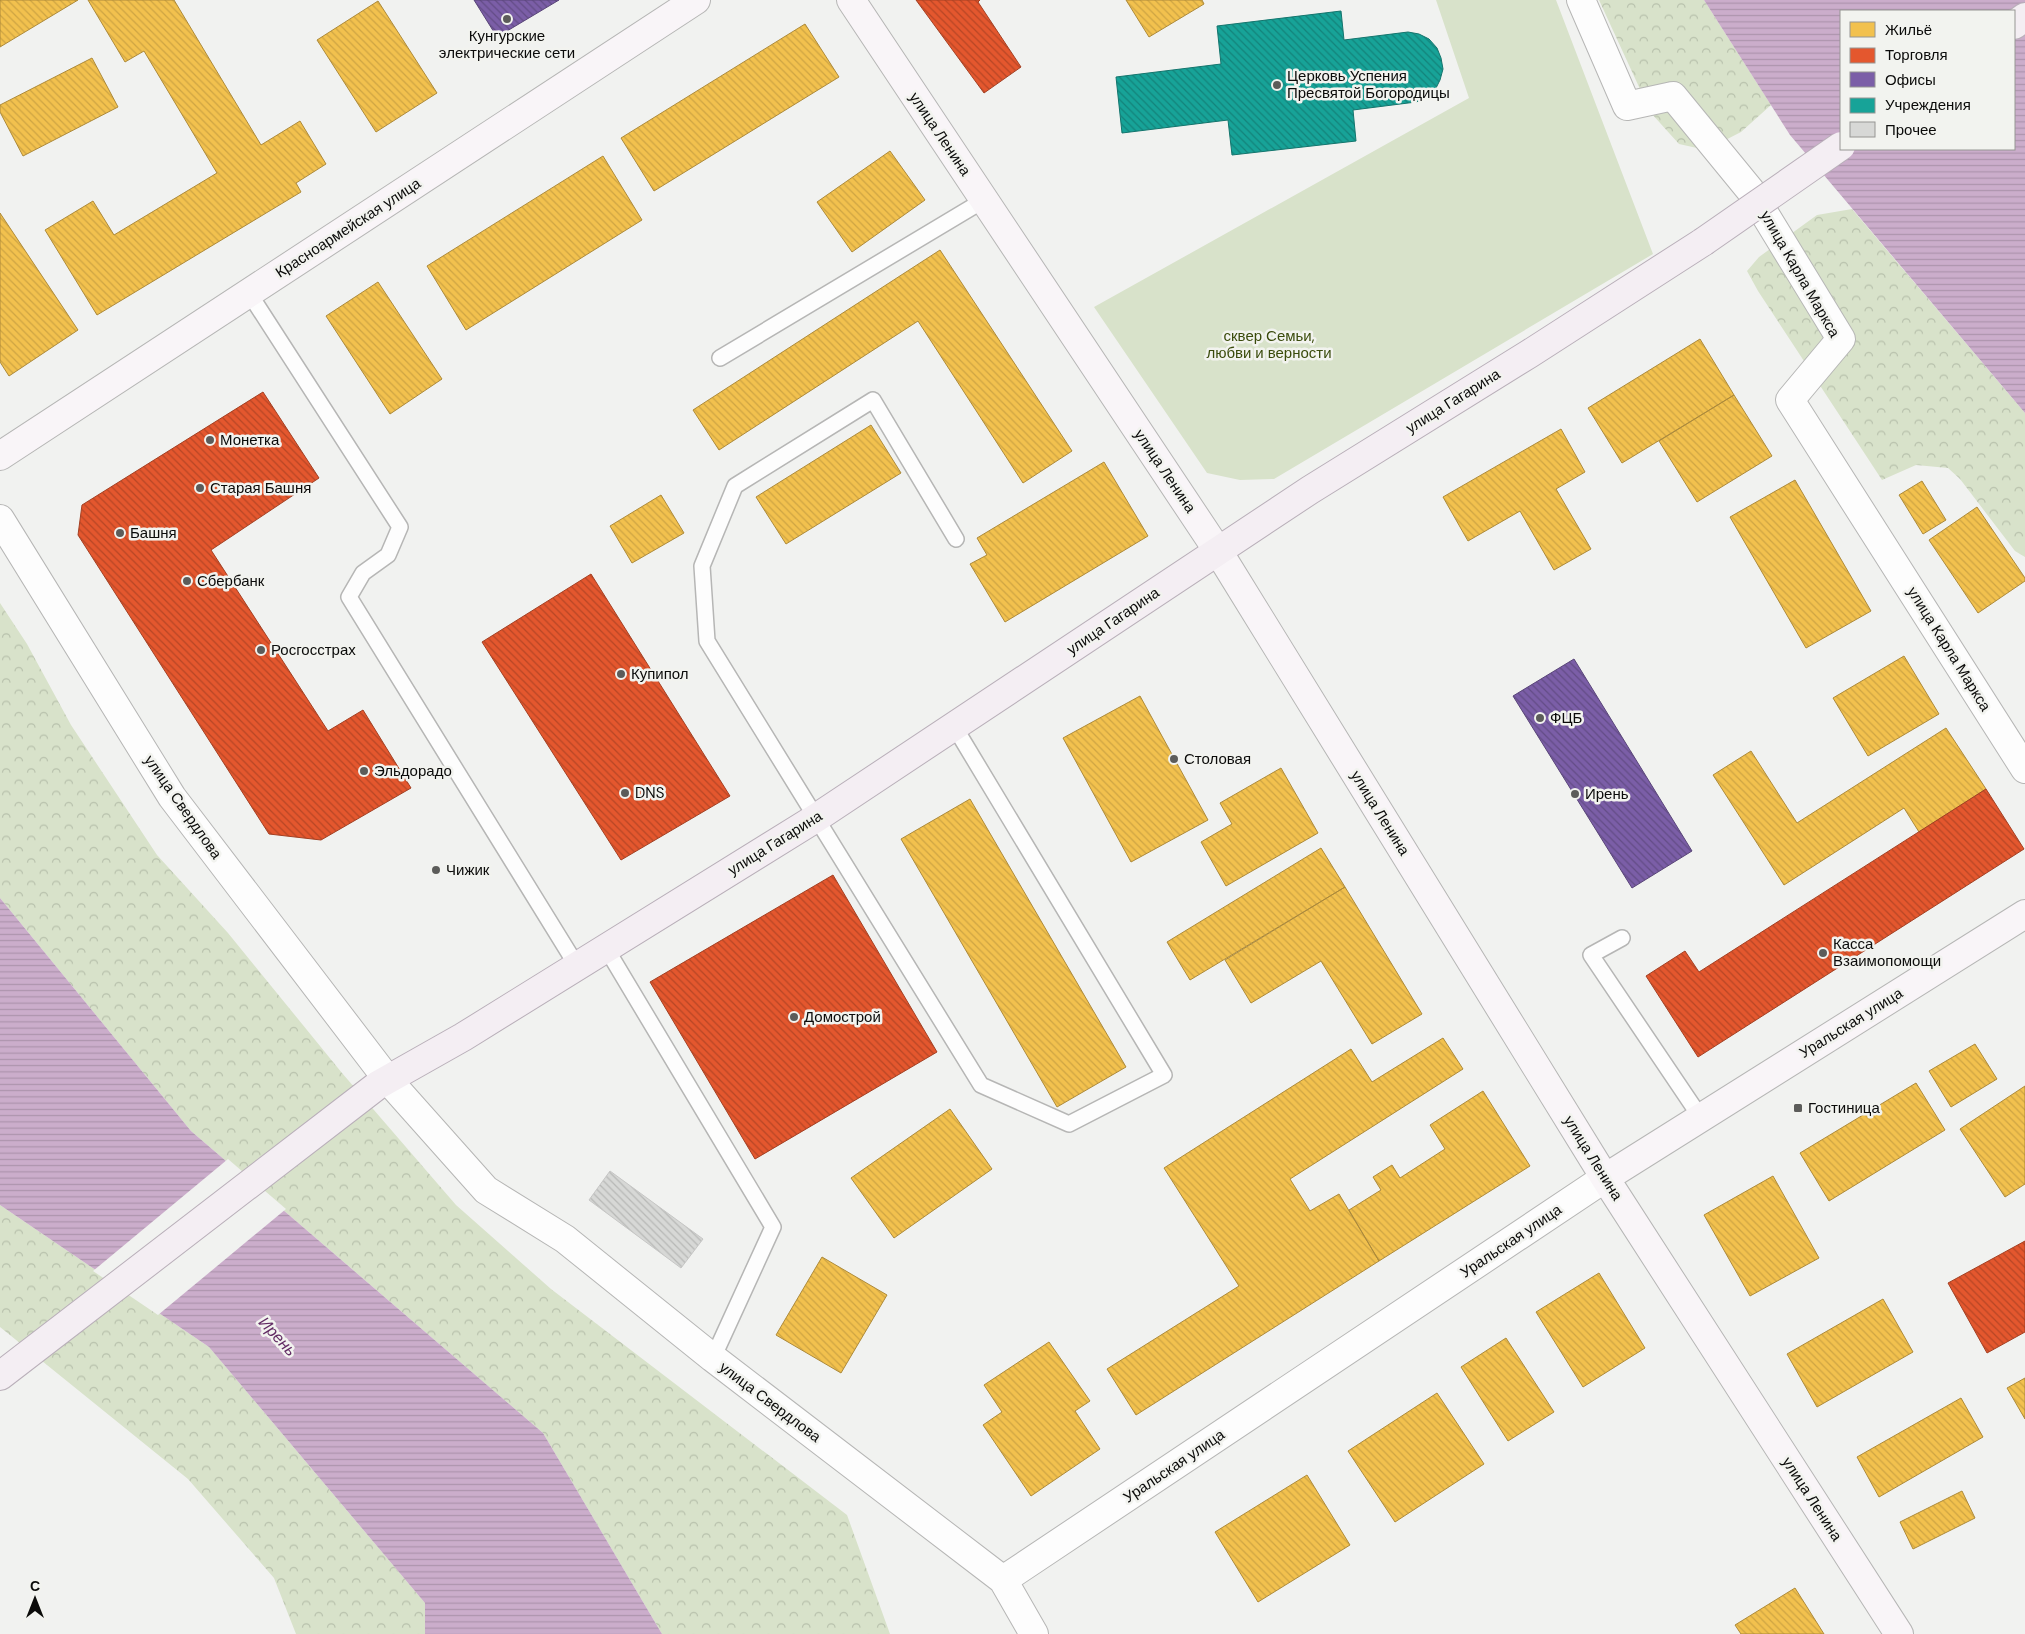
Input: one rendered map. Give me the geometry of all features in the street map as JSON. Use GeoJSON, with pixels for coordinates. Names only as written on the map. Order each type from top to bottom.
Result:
{"type":"FeatureCollection","features":[{"type":"Feature","properties":{"kind":"main road","name":"улица Гагарина"},"geometry":{"type":"LineString","coordinates":[[0,1376],[383,1083],[463,1036],[816,818],[1310,490],[1530,354],[1703,242],[1840,147]]}},
{"type":"Feature","properties":{"kind":"street","name":"Красноармейская улица"},"geometry":{"type":"LineString","coordinates":[[0,456],[696,0]]}},
{"type":"Feature","properties":{"kind":"street","name":"улица Ленина"},"geometry":{"type":"LineString","coordinates":[[850,0],[1218,551],[1605,1178],[1899,1634]]}},
{"type":"Feature","properties":{"kind":"street","name":"улица Карла Маркса"},"geometry":{"type":"LineString","coordinates":[[1582,0],[1627,106],[1673,96],[1750,190],[1841,339],[1790,400],[2025,769]]}},
{"type":"Feature","properties":{"kind":"street","name":"улица Свердлова"},"geometry":{"type":"LineString","coordinates":[[0,519],[172,798],[383,1083],[486,1190],[565,1239],[714,1358],[1004,1580],[1034,1634]]}},
{"type":"Feature","properties":{"kind":"street","name":"Уральская улица"},"geometry":{"type":"LineString","coordinates":[[1004,1580],[1605,1178],[2025,914]]}},
{"type":"Feature","properties":{"kind":"lane"},"geometry":{"type":"LineString","coordinates":[[720,358],[984,200]]}},
{"type":"Feature","properties":{"kind":"lane"},"geometry":{"type":"LineString","coordinates":[[249,293],[400,527],[388,556],[363,573],[349,597],[577,966]]}},
{"type":"Feature","properties":{"kind":"lane"},"geometry":{"type":"LineString","coordinates":[[954,726],[1164,1075],[1069,1124],[981,1085],[707,641],[702,566],[735,486],[873,400],[956,539]]}},
{"type":"Feature","properties":{"kind":"lane"},"geometry":{"type":"LineString","coordinates":[[1622,938],[1591,955],[1701,1118]]}},
{"type":"Feature","properties":{"kind":"lane"},"geometry":{"type":"LineString","coordinates":[[606,948],[773,1227],[714,1358]]}},
{"type":"Feature","properties":{"kind":"green space","name":"сквер Семьи, любви и верности"},"geometry":{"type":"Polygon","coordinates":[[[1436,0],[1556,0],[1653,254],[1274,479],[1240,480],[1207,473],[1094,307],[1469,98],[1436,0]]]}},
{"type":"Feature","properties":{"kind":"green space"},"geometry":{"type":"Polygon","coordinates":[[[1599,0],[1704,0],[1771,105],[1741,132],[1706,150],[1679,144],[1651,113],[1599,0]]]}},
{"type":"Feature","properties":{"kind":"green space"},"geometry":{"type":"Polygon","coordinates":[[[1852,209],[2025,413],[2025,557],[2015,551],[1960,479],[1948,468],[1916,465],[1882,480],[1758,291],[1747,271],[1759,257],[1817,215],[1852,209]]]}},
{"type":"Feature","properties":{"kind":"green space"},"geometry":{"type":"Polygon","coordinates":[[[0,603],[27,644],[71,725],[157,855],[228,933],[342,1073],[456,1205],[551,1289],[847,1515],[890,1634],[662,1634],[543,1433],[191,1131],[0,898],[0,603]]]}},
{"type":"Feature","properties":{"kind":"green space"},"geometry":{"type":"Polygon","coordinates":[[[0,1205],[209,1347],[425,1603],[425,1634],[296,1634],[274,1578],[188,1479],[0,1327],[0,1205]]]}},
{"type":"Feature","properties":{"kind":"water"},"geometry":{"type":"Polygon","coordinates":[[[1704,0],[2025,0],[2025,413],[1790,135],[1704,0]]]}},
{"type":"Feature","properties":{"kind":"water"},"geometry":{"type":"Polygon","coordinates":[[[0,898],[191,1131],[543,1433],[662,1634],[425,1634],[425,1603],[209,1347],[0,1205],[0,898]]]}},
{"type":"Feature","properties":{"kind":"pier"},"geometry":{"type":"Polygon","coordinates":[[[228,1159],[286,1209],[158,1315],[93,1271],[228,1159]]]}},
{"type":"Feature","properties":{"kind":"building: Жильё"},"geometry":{"type":"Polygon","coordinates":[[[0,0],[78,0],[0,47],[0,0]]]}},
{"type":"Feature","properties":{"kind":"building: Жильё"},"geometry":{"type":"Polygon","coordinates":[[[88,0],[174,0],[261,145],[300,121],[326,164],[296,183],[301,192],[97,315],[45,230],[93,201],[114,235],[217,173],[144,51],[125,62],[88,0]]]}},
{"type":"Feature","properties":{"kind":"building: Жильё"},"geometry":{"type":"Polygon","coordinates":[[[1126,0],[1202,0],[1204,4],[1149,37],[1126,0]]]}},
{"type":"Feature","properties":{"kind":"building: Жильё"},"geometry":{"type":"Polygon","coordinates":[[[378,1],[437,93],[376,132],[317,40],[378,1]]]}},
{"type":"Feature","properties":{"kind":"building: Жильё"},"geometry":{"type":"Polygon","coordinates":[[[805,24],[839,77],[654,191],[621,138],[805,24]]]}},
{"type":"Feature","properties":{"kind":"building: Жильё"},"geometry":{"type":"Polygon","coordinates":[[[92,58],[118,107],[23,156],[0,112],[0,105],[92,58]]]}},
{"type":"Feature","properties":{"kind":"building: Жильё"},"geometry":{"type":"Polygon","coordinates":[[[890,151],[925,200],[852,252],[817,202],[890,151]]]}},
{"type":"Feature","properties":{"kind":"building: Жильё"},"geometry":{"type":"Polygon","coordinates":[[[603,156],[642,220],[466,330],[427,266],[603,156]]]}},
{"type":"Feature","properties":{"kind":"building: Жильё"},"geometry":{"type":"Polygon","coordinates":[[[0,213],[78,330],[9,376],[0,362],[0,213]]]}},
{"type":"Feature","properties":{"kind":"building: Жильё"},"geometry":{"type":"Polygon","coordinates":[[[940,250],[1072,451],[1023,483],[918,321],[719,450],[693,410],[940,250]]]}},
{"type":"Feature","properties":{"kind":"building: Жильё"},"geometry":{"type":"Polygon","coordinates":[[[378,282],[442,379],[390,414],[326,316],[378,282]]]}},
{"type":"Feature","properties":{"kind":"building: Жильё"},"geometry":{"type":"Polygon","coordinates":[[[1700,339],[1734,395],[1622,463],[1588,408],[1700,339]]]}},
{"type":"Feature","properties":{"kind":"building: Жильё"},"geometry":{"type":"Polygon","coordinates":[[[1734,395],[1772,456],[1697,502],[1659,441],[1734,395]]]}},
{"type":"Feature","properties":{"kind":"building: Жильё"},"geometry":{"type":"Polygon","coordinates":[[[871,425],[901,473],[786,544],[756,497],[871,425]]]}},
{"type":"Feature","properties":{"kind":"building: Жильё"},"geometry":{"type":"Polygon","coordinates":[[[1561,429],[1585,472],[1556,489],[1591,549],[1554,570],[1520,511],[1468,541],[1443,497],[1561,429]]]}},
{"type":"Feature","properties":{"kind":"building: Жильё"},"geometry":{"type":"Polygon","coordinates":[[[1104,462],[1148,536],[1005,622],[970,564],[987,555],[977,538],[1104,462]]]}},
{"type":"Feature","properties":{"kind":"building: Жильё"},"geometry":{"type":"Polygon","coordinates":[[[1795,480],[1871,611],[1806,648],[1730,517],[1795,480]]]}},
{"type":"Feature","properties":{"kind":"building: Жильё"},"geometry":{"type":"Polygon","coordinates":[[[1922,481],[1946,520],[1923,534],[1899,495],[1922,481]]]}},
{"type":"Feature","properties":{"kind":"building: Жильё"},"geometry":{"type":"Polygon","coordinates":[[[661,495],[684,533],[632,563],[610,526],[661,495]]]}},
{"type":"Feature","properties":{"kind":"building: Жильё"},"geometry":{"type":"Polygon","coordinates":[[[1977,507],[2025,578],[2025,581],[1978,613],[1929,540],[1977,507]]]}},
{"type":"Feature","properties":{"kind":"building: Жильё"},"geometry":{"type":"Polygon","coordinates":[[[1904,656],[1939,714],[1868,756],[1833,698],[1904,656]]]}},
{"type":"Feature","properties":{"kind":"building: Жильё"},"geometry":{"type":"Polygon","coordinates":[[[1140,696],[1208,820],[1131,862],[1063,738],[1140,696]]]}},
{"type":"Feature","properties":{"kind":"building: Жильё"},"geometry":{"type":"Polygon","coordinates":[[[1946,728],[1986,789],[1919,832],[1904,808],[1784,885],[1713,775],[1751,751],[1797,823],[1946,728]]]}},
{"type":"Feature","properties":{"kind":"building: Жильё"},"geometry":{"type":"Polygon","coordinates":[[[1281,768],[1318,833],[1226,886],[1201,842],[1232,824],[1220,803],[1281,768]]]}},
{"type":"Feature","properties":{"kind":"building: Жильё"},"geometry":{"type":"Polygon","coordinates":[[[970,799],[1126,1067],[1057,1107],[901,839],[970,799]]]}},
{"type":"Feature","properties":{"kind":"building: Жильё"},"geometry":{"type":"Polygon","coordinates":[[[1321,848],[1345,887],[1190,980],[1167,942],[1321,848]]]}},
{"type":"Feature","properties":{"kind":"building: Жильё"},"geometry":{"type":"Polygon","coordinates":[[[1345,887],[1422,1014],[1372,1044],[1321,961],[1251,1003],[1225,960],[1345,887]]]}},
{"type":"Feature","properties":{"kind":"building: Жильё"},"geometry":{"type":"Polygon","coordinates":[[[1443,1038],[1463,1069],[1290,1179],[1310,1211],[1339,1194],[1379,1261],[1136,1415],[1107,1369],[1239,1286],[1164,1168],[1351,1049],[1372,1082],[1443,1038]]]}},
{"type":"Feature","properties":{"kind":"building: Жильё"},"geometry":{"type":"Polygon","coordinates":[[[1975,1044],[1997,1079],[1951,1107],[1929,1071],[1975,1044]]]}},
{"type":"Feature","properties":{"kind":"building: Жильё"},"geometry":{"type":"Polygon","coordinates":[[[1916,1083],[1945,1130],[1829,1201],[1800,1153],[1916,1083]]]}},
{"type":"Feature","properties":{"kind":"building: Жильё"},"geometry":{"type":"Polygon","coordinates":[[[2025,1086],[2025,1184],[2005,1197],[1960,1129],[2025,1086]]]}},
{"type":"Feature","properties":{"kind":"building: Жильё"},"geometry":{"type":"Polygon","coordinates":[[[1483,1091],[1530,1166],[1379,1261],[1349,1210],[1381,1190],[1373,1177],[1392,1165],[1400,1178],[1445,1149],[1430,1125],[1483,1091]]]}},
{"type":"Feature","properties":{"kind":"building: Жильё"},"geometry":{"type":"Polygon","coordinates":[[[950,1109],[992,1169],[894,1238],[851,1178],[950,1109]]]}},
{"type":"Feature","properties":{"kind":"building: Жильё"},"geometry":{"type":"Polygon","coordinates":[[[1773,1176],[1819,1258],[1750,1296],[1704,1215],[1773,1176]]]}},
{"type":"Feature","properties":{"kind":"building: Жильё"},"geometry":{"type":"Polygon","coordinates":[[[822,1257],[887,1295],[841,1373],[776,1335],[822,1257]]]}},
{"type":"Feature","properties":{"kind":"building: Жильё"},"geometry":{"type":"Polygon","coordinates":[[[1599,1273],[1645,1348],[1583,1387],[1536,1312],[1599,1273]]]}},
{"type":"Feature","properties":{"kind":"building: Жильё"},"geometry":{"type":"Polygon","coordinates":[[[1883,1299],[1913,1352],[1817,1407],[1787,1354],[1883,1299]]]}},
{"type":"Feature","properties":{"kind":"building: Жильё"},"geometry":{"type":"Polygon","coordinates":[[[1506,1338],[1554,1412],[1508,1441],[1461,1367],[1506,1338]]]}},
{"type":"Feature","properties":{"kind":"building: Жильё"},"geometry":{"type":"Polygon","coordinates":[[[1049,1342],[1090,1401],[1075,1411],[1100,1449],[1031,1496],[983,1425],[1002,1412],[984,1385],[1049,1342]]]}},
{"type":"Feature","properties":{"kind":"building: Жильё"},"geometry":{"type":"Polygon","coordinates":[[[2025,1378],[2025,1419],[2007,1388],[2025,1378]]]}},
{"type":"Feature","properties":{"kind":"building: Жильё"},"geometry":{"type":"Polygon","coordinates":[[[1437,1393],[1484,1464],[1395,1522],[1348,1451],[1437,1393]]]}},
{"type":"Feature","properties":{"kind":"building: Жильё"},"geometry":{"type":"Polygon","coordinates":[[[1961,1398],[1983,1437],[1879,1497],[1857,1457],[1961,1398]]]}},
{"type":"Feature","properties":{"kind":"building: Жильё"},"geometry":{"type":"Polygon","coordinates":[[[1307,1475],[1350,1545],[1258,1602],[1215,1532],[1307,1475]]]}},
{"type":"Feature","properties":{"kind":"building: Жильё"},"geometry":{"type":"Polygon","coordinates":[[[1962,1491],[1975,1518],[1913,1549],[1900,1522],[1962,1491]]]}},
{"type":"Feature","properties":{"kind":"building: Жильё"},"geometry":{"type":"Polygon","coordinates":[[[1795,1588],[1824,1634],[1741,1634],[1735,1625],[1795,1588]]]}},
{"type":"Feature","properties":{"kind":"building: Торговля"},"geometry":{"type":"Polygon","coordinates":[[[916,0],[980,0],[978,2],[1021,67],[984,93],[916,0]]]}},
{"type":"Feature","properties":{"kind":"building: Торговля","name":"Башня"},"geometry":{"type":"Polygon","coordinates":[[[263,392],[319,478],[211,550],[328,731],[363,710],[411,788],[321,840],[269,834],[78,535],[82,505],[263,392]]]}},
{"type":"Feature","properties":{"kind":"building: Торговля"},"geometry":{"type":"Polygon","coordinates":[[[591,574],[730,796],[621,860],[482,642],[591,574]]]}},
{"type":"Feature","properties":{"kind":"building: Торговля"},"geometry":{"type":"Polygon","coordinates":[[[1986,789],[2024,849],[1698,1057],[1646,976],[1685,951],[1699,972],[1986,789]]]}},
{"type":"Feature","properties":{"kind":"building: Торговля","name":"Домострой"},"geometry":{"type":"Polygon","coordinates":[[[833,875],[937,1052],[755,1159],[650,982],[833,875]]]}},
{"type":"Feature","properties":{"kind":"building: Торговля"},"geometry":{"type":"Polygon","coordinates":[[[2025,1241],[2025,1332],[1987,1353],[1948,1283],[2025,1241]]]}},
{"type":"Feature","properties":{"kind":"building: Офисы","name":"Кунгурские электрические сети"},"geometry":{"type":"Polygon","coordinates":[[[474,0],[559,0],[497,37],[474,0]]]}},
{"type":"Feature","properties":{"kind":"building: Офисы"},"geometry":{"type":"Polygon","coordinates":[[[1574,659],[1692,851],[1632,888],[1513,696],[1574,659]]]}},
{"type":"Feature","properties":{"kind":"building: Учреждения","name":"Церковь Успения Пресвятой Богородицы"},"geometry":{"type":"Polygon","coordinates":[[[1341,11],[1344,40],[1408,32],[1419,34],[1429,39],[1437,48],[1443,69],[1435,90],[1427,98],[1416,102],[1353,110],[1356,141],[1232,155],[1228,120],[1122,133],[1116,77],[1221,64],[1217,26],[1341,11]]]}},
{"type":"Feature","properties":{"kind":"building: Прочее"},"geometry":{"type":"Polygon","coordinates":[[[610,1171],[703,1239],[681,1268],[589,1200],[610,1171]]]}},
{"type":"Feature","properties":{"kind":"place","name":"Кунгурские электрические сети"},"geometry":{"type":"Point","coordinates":[507,19]}},
{"type":"Feature","properties":{"kind":"place","name":"Церковь Успения Пресвятой Богородицы"},"geometry":{"type":"Point","coordinates":[1277,85]}},
{"type":"Feature","properties":{"kind":"place","name":"Монетка"},"geometry":{"type":"Point","coordinates":[210,440]}},
{"type":"Feature","properties":{"kind":"place","name":"Старая Башня"},"geometry":{"type":"Point","coordinates":[200,488]}},
{"type":"Feature","properties":{"kind":"place","name":"Башня"},"geometry":{"type":"Point","coordinates":[120,533]}},
{"type":"Feature","properties":{"kind":"place","name":"Сбербанк"},"geometry":{"type":"Point","coordinates":[187,581]}},
{"type":"Feature","properties":{"kind":"place","name":"Росгосстрах"},"geometry":{"type":"Point","coordinates":[261,650]}},
{"type":"Feature","properties":{"kind":"place","name":"Купипол"},"geometry":{"type":"Point","coordinates":[621,674]}},
{"type":"Feature","properties":{"kind":"place","name":"ФЦБ"},"geometry":{"type":"Point","coordinates":[1540,718]}},
{"type":"Feature","properties":{"kind":"place","name":"Столовая"},"geometry":{"type":"Point","coordinates":[1174,759]}},
{"type":"Feature","properties":{"kind":"place","name":"Эльдорадо"},"geometry":{"type":"Point","coordinates":[364,771]}},
{"type":"Feature","properties":{"kind":"place","name":"DNS"},"geometry":{"type":"Point","coordinates":[625,793]}},
{"type":"Feature","properties":{"kind":"place","name":"Ирень"},"geometry":{"type":"Point","coordinates":[1575,794]}},
{"type":"Feature","properties":{"kind":"place","name":"Чижик"},"geometry":{"type":"Point","coordinates":[436,870]}},
{"type":"Feature","properties":{"kind":"place","name":"Касса Взаимопомощи"},"geometry":{"type":"Point","coordinates":[1823,953]}},
{"type":"Feature","properties":{"kind":"place","name":"Домострой"},"geometry":{"type":"Point","coordinates":[794,1017]}},
{"type":"Feature","properties":{"kind":"place","name":"Гостиница"},"geometry":{"type":"Point","coordinates":[1798,1108]}}]}
